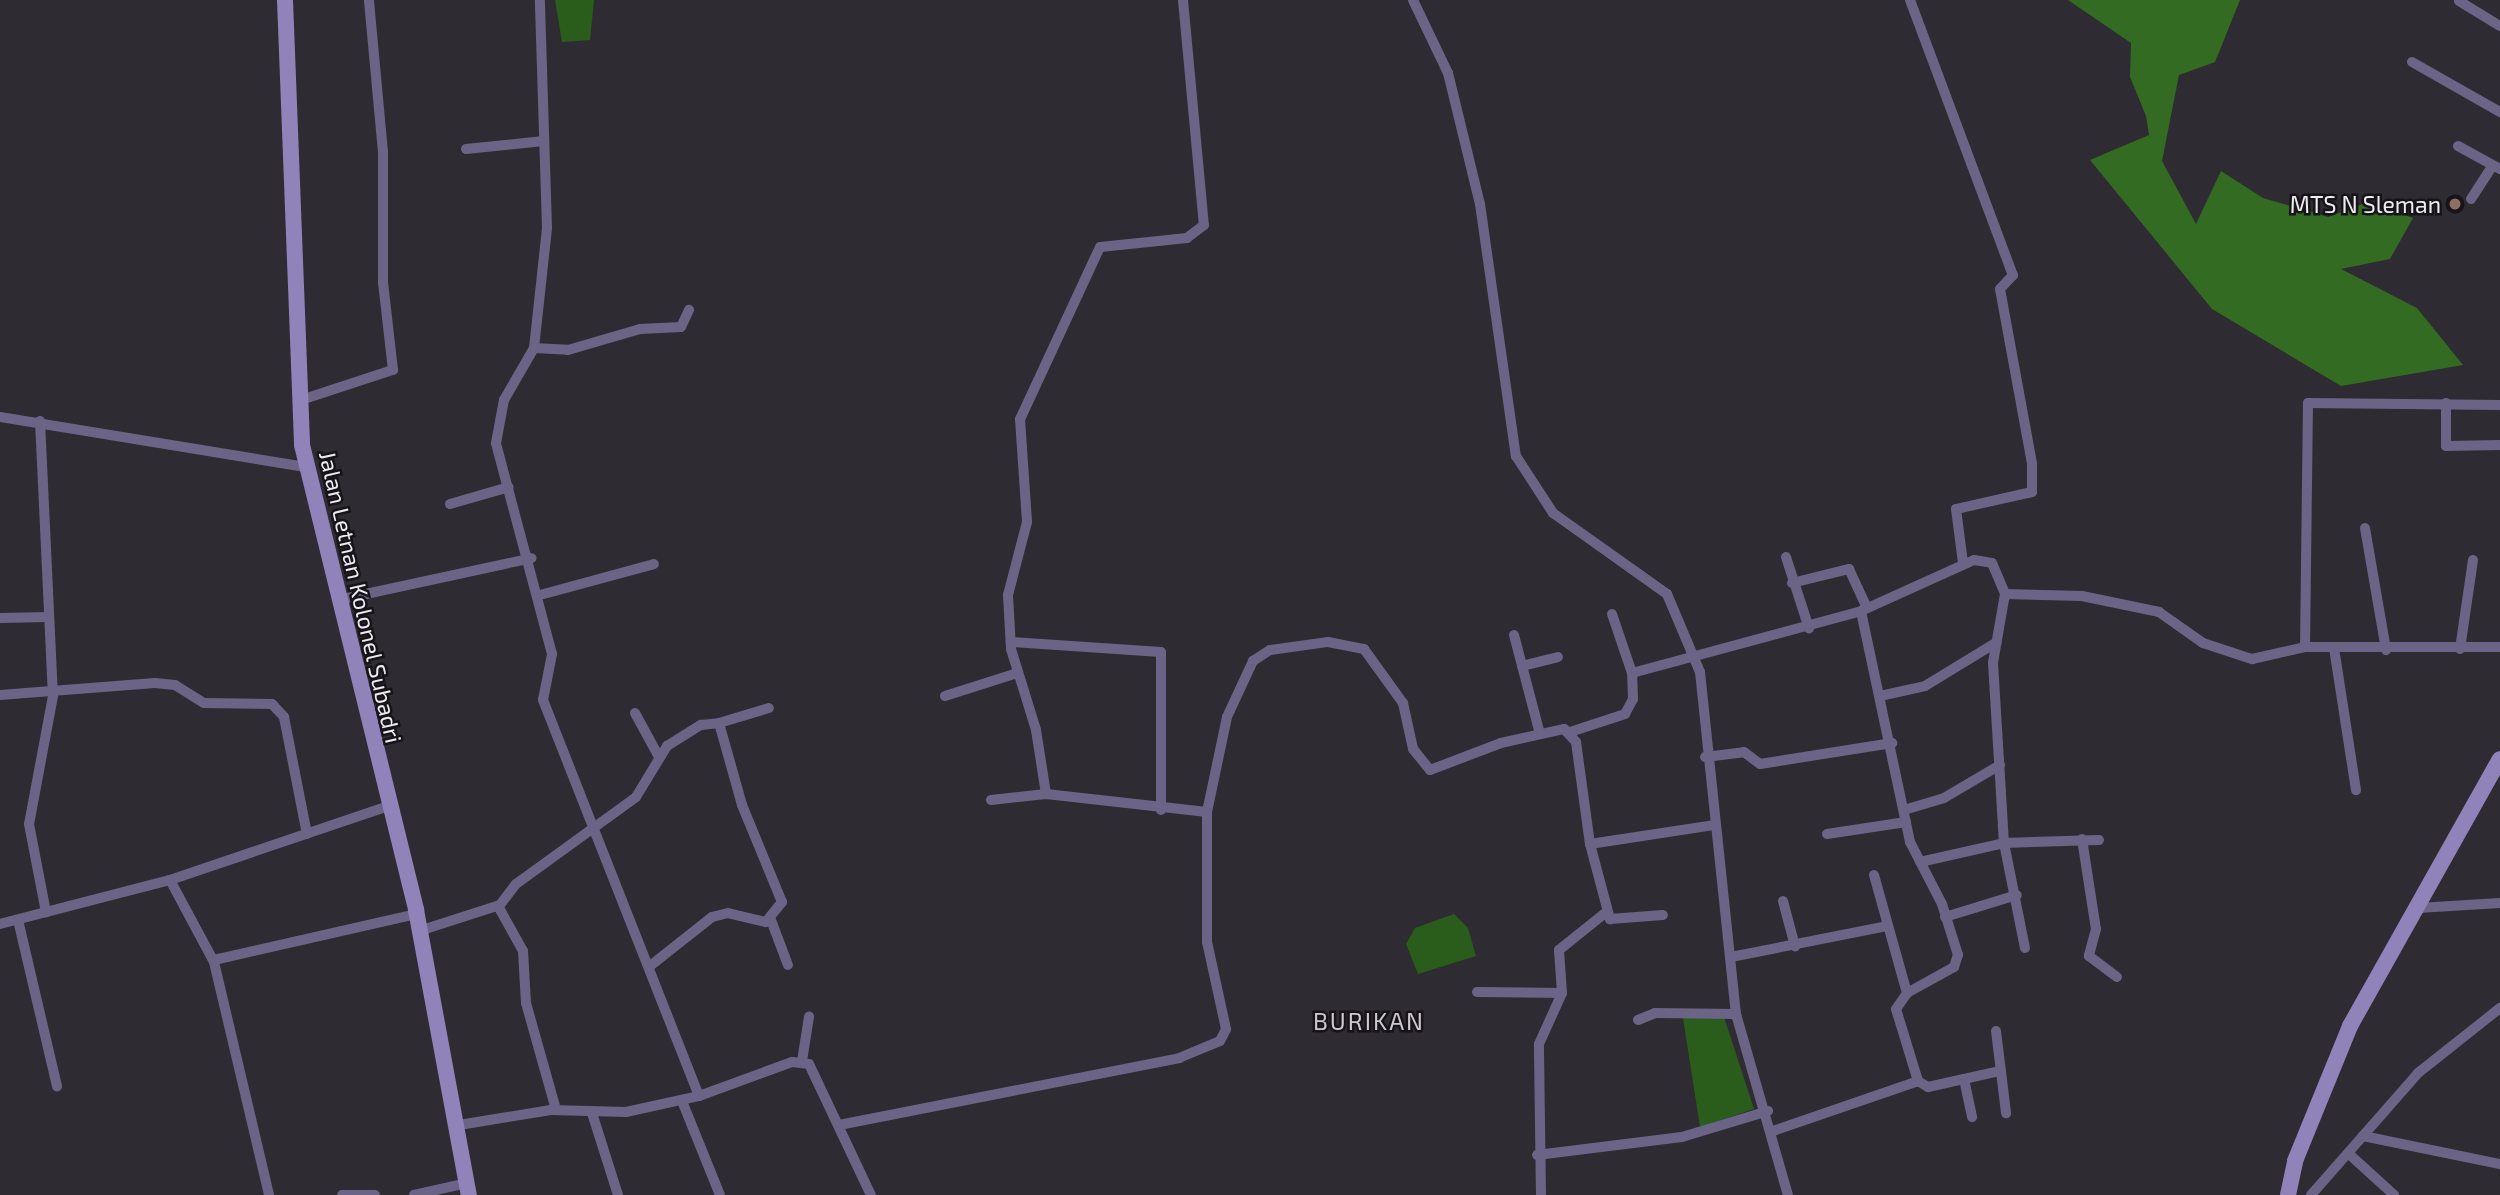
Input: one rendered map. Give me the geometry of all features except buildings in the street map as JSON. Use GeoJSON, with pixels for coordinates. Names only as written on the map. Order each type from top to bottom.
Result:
{"type":"FeatureCollection","features":[{"type":"Feature","properties":{"kind":"main road","name":"Jalan Letnan Kolonel Subadri"},"geometry":{"type":"LineString","coordinates":[[285,0],[301,400],[307,467],[416,914],[468,1189]]}},
{"type":"Feature","properties":{"kind":"main road"},"geometry":{"type":"LineString","coordinates":[[2288,1195],[2295,1161],[2350,1026],[2500,759]]}},
{"type":"Feature","properties":{"kind":"street"},"geometry":{"type":"LineString","coordinates":[[301,400],[393,370],[383,282],[383,152],[369,0]]}},
{"type":"Feature","properties":{"kind":"street"},"geometry":{"type":"LineString","coordinates":[[540,0],[547,228],[534,348],[497,426],[509,487],[532,558],[554,663],[543,700],[699,1096]]}},
{"type":"Feature","properties":{"kind":"street"},"geometry":{"type":"LineString","coordinates":[[1046,794],[1036,730],[1017,673],[1011,642],[1008,595],[1027,522],[1020,419],[1100,247],[1187,238],[1204,225],[1183,0]]}},
{"type":"Feature","properties":{"kind":"street"},"geometry":{"type":"LineString","coordinates":[[1412,0],[1447,73],[1480,204],[1516,456],[1553,513],[1667,594],[1695,659],[1736,1014],[1768,1111],[1788,1195]]}},
{"type":"Feature","properties":{"kind":"street"},"geometry":{"type":"LineString","coordinates":[[1910,0],[2013,275],[2000,289],[2032,464],[2032,492],[1956,509],[1963,563]]}},
{"type":"Feature","properties":{"kind":"street"},"geometry":{"type":"LineString","coordinates":[[2459,1],[2500,26]]}},
{"type":"Feature","properties":{"kind":"street"},"geometry":{"type":"LineString","coordinates":[[2413,62],[2500,112]]}},
{"type":"Feature","properties":{"kind":"street"},"geometry":{"type":"LineString","coordinates":[[467,149],[544,141]]}},
{"type":"Feature","properties":{"kind":"street"},"geometry":{"type":"LineString","coordinates":[[2458,146],[2497,167],[2471,199]]}},
{"type":"Feature","properties":{"kind":"street"},"geometry":{"type":"LineString","coordinates":[[534,348],[568,350],[633,331],[681,327],[689,310]]}},
{"type":"Feature","properties":{"kind":"street"},"geometry":{"type":"LineString","coordinates":[[2446,403],[2449,449],[2500,445]]}},
{"type":"Feature","properties":{"kind":"street"},"geometry":{"type":"LineString","coordinates":[[2305,647],[2308,404],[2500,405]]}},
{"type":"Feature","properties":{"kind":"street"},"geometry":{"type":"LineString","coordinates":[[0,417],[40,421],[307,467]]}},
{"type":"Feature","properties":{"kind":"street"},"geometry":{"type":"LineString","coordinates":[[40,421],[53,696],[29,824],[46,912]]}},
{"type":"Feature","properties":{"kind":"street"},"geometry":{"type":"LineString","coordinates":[[450,504],[509,487]]}},
{"type":"Feature","properties":{"kind":"street"},"geometry":{"type":"LineString","coordinates":[[2365,528],[2386,650]]}},
{"type":"Feature","properties":{"kind":"street"},"geometry":{"type":"LineString","coordinates":[[1786,557],[1792,583],[1809,628]]}},
{"type":"Feature","properties":{"kind":"street"},"geometry":{"type":"LineString","coordinates":[[338,600],[532,558]]}},
{"type":"Feature","properties":{"kind":"street"},"geometry":{"type":"LineString","coordinates":[[2460,649],[2473,560]]}},
{"type":"Feature","properties":{"kind":"street"},"geometry":{"type":"LineString","coordinates":[[1632,673],[1809,628],[1864,609],[1963,563],[1992,563],[2006,594],[1997,642],[2004,843],[2017,895],[2025,948]]}},
{"type":"Feature","properties":{"kind":"street"},"geometry":{"type":"LineString","coordinates":[[540,595],[654,564]]}},
{"type":"Feature","properties":{"kind":"street"},"geometry":{"type":"LineString","coordinates":[[1792,583],[1849,569],[1864,609],[1905,816],[1920,862],[1945,917],[1957,962],[1907,993]]}},
{"type":"Feature","properties":{"kind":"street"},"geometry":{"type":"LineString","coordinates":[[2006,594],[2082,596],[2159,612],[2231,655],[2252,659],[2305,647],[2386,650],[2500,647]]}},
{"type":"Feature","properties":{"kind":"street"},"geometry":{"type":"LineString","coordinates":[[839,1125],[1179,1058],[1220,1041],[1226,1029],[1207,942],[1207,812],[1236,688],[1253,661],[1303,643],[1364,649],[1403,704],[1413,749],[1430,770],[1540,734],[1570,732],[1625,714],[1633,699],[1632,673],[1612,614]]}},
{"type":"Feature","properties":{"kind":"street"},"geometry":{"type":"LineString","coordinates":[[0,618],[49,617]]}},
{"type":"Feature","properties":{"kind":"street"},"geometry":{"type":"LineString","coordinates":[[1514,635],[1540,734]]}},
{"type":"Feature","properties":{"kind":"street"},"geometry":{"type":"LineString","coordinates":[[1011,642],[1161,652],[1161,810]]}},
{"type":"Feature","properties":{"kind":"street"},"geometry":{"type":"LineString","coordinates":[[1880,696],[1925,685],[1997,642]]}},
{"type":"Feature","properties":{"kind":"street"},"geometry":{"type":"LineString","coordinates":[[2334,648],[2356,790]]}},
{"type":"Feature","properties":{"kind":"street"},"geometry":{"type":"LineString","coordinates":[[1522,666],[1559,657]]}},
{"type":"Feature","properties":{"kind":"street"},"geometry":{"type":"LineString","coordinates":[[945,696],[1017,673]]}},
{"type":"Feature","properties":{"kind":"street"},"geometry":{"type":"LineString","coordinates":[[0,695],[53,696],[155,683],[174,685],[204,704],[277,706],[307,834]]}},
{"type":"Feature","properties":{"kind":"street"},"geometry":{"type":"LineString","coordinates":[[419,932],[498,906],[516,884],[595,831],[641,792],[659,757],[687,732],[769,708]]}},
{"type":"Feature","properties":{"kind":"street"},"geometry":{"type":"LineString","coordinates":[[635,713],[659,757]]}},
{"type":"Feature","properties":{"kind":"street"},"geometry":{"type":"LineString","coordinates":[[719,723],[742,805],[782,902],[771,920]]}},
{"type":"Feature","properties":{"kind":"street"},"geometry":{"type":"LineString","coordinates":[[1570,732],[1605,913],[1622,922],[1663,915]]}},
{"type":"Feature","properties":{"kind":"street"},"geometry":{"type":"LineString","coordinates":[[1705,757],[1744,752],[1760,764],[1892,743]]}},
{"type":"Feature","properties":{"kind":"street"},"geometry":{"type":"LineString","coordinates":[[1827,834],[1905,816],[1944,799],[2000,765]]}},
{"type":"Feature","properties":{"kind":"street"},"geometry":{"type":"LineString","coordinates":[[991,800],[1046,794],[1161,810],[1207,812]]}},
{"type":"Feature","properties":{"kind":"street"},"geometry":{"type":"LineString","coordinates":[[0,924],[170,880],[388,806]]}},
{"type":"Feature","properties":{"kind":"street"},"geometry":{"type":"LineString","coordinates":[[1590,844],[1714,825]]}},
{"type":"Feature","properties":{"kind":"street"},"geometry":{"type":"LineString","coordinates":[[2081,839],[2096,929],[2089,957],[2117,977]]}},
{"type":"Feature","properties":{"kind":"street"},"geometry":{"type":"LineString","coordinates":[[1920,862],[2004,843],[2099,840]]}},
{"type":"Feature","properties":{"kind":"street"},"geometry":{"type":"LineString","coordinates":[[1874,875],[1907,993],[1896,1022],[1918,1081],[1928,1087],[2000,1071]]}},
{"type":"Feature","properties":{"kind":"street"},"geometry":{"type":"LineString","coordinates":[[170,880],[214,960],[269,1195]]}},
{"type":"Feature","properties":{"kind":"street"},"geometry":{"type":"LineString","coordinates":[[1945,917],[2017,895]]}},
{"type":"Feature","properties":{"kind":"street"},"geometry":{"type":"LineString","coordinates":[[1783,901],[1795,946]]}},
{"type":"Feature","properties":{"kind":"street"},"geometry":{"type":"LineString","coordinates":[[2418,908],[2500,903]]}},
{"type":"Feature","properties":{"kind":"street"},"geometry":{"type":"LineString","coordinates":[[498,906],[523,951],[526,1003],[556,1110]]}},
{"type":"Feature","properties":{"kind":"street"},"geometry":{"type":"LineString","coordinates":[[1541,1195],[1537,1155],[1540,1033],[1562,993],[1559,950],[1605,913]]}},
{"type":"Feature","properties":{"kind":"street"},"geometry":{"type":"LineString","coordinates":[[214,960],[416,914]]}},
{"type":"Feature","properties":{"kind":"street"},"geometry":{"type":"LineString","coordinates":[[649,967],[712,916],[771,920]]}},
{"type":"Feature","properties":{"kind":"street"},"geometry":{"type":"LineString","coordinates":[[18,920],[57,1086]]}},
{"type":"Feature","properties":{"kind":"street"},"geometry":{"type":"LineString","coordinates":[[771,920],[788,965]]}},
{"type":"Feature","properties":{"kind":"street"},"geometry":{"type":"LineString","coordinates":[[1731,957],[1888,926]]}},
{"type":"Feature","properties":{"kind":"street"},"geometry":{"type":"LineString","coordinates":[[1477,992],[1562,993]]}},
{"type":"Feature","properties":{"kind":"street"},"geometry":{"type":"LineString","coordinates":[[2311,1195],[2418,1073],[2500,1008]]}},
{"type":"Feature","properties":{"kind":"street"},"geometry":{"type":"LineString","coordinates":[[1638,1020],[1655,1013],[1736,1014]]}},
{"type":"Feature","properties":{"kind":"street"},"geometry":{"type":"LineString","coordinates":[[802,1061],[809,1017]]}},
{"type":"Feature","properties":{"kind":"street"},"geometry":{"type":"LineString","coordinates":[[1996,1031],[2006,1113]]}},
{"type":"Feature","properties":{"kind":"street"},"geometry":{"type":"LineString","coordinates":[[802,1061],[814,1072],[871,1195]]}},
{"type":"Feature","properties":{"kind":"street"},"geometry":{"type":"LineString","coordinates":[[458,1125],[556,1110],[592,1113],[682,1101],[802,1061]]}},
{"type":"Feature","properties":{"kind":"street"},"geometry":{"type":"LineString","coordinates":[[1965,1079],[1972,1117]]}},
{"type":"Feature","properties":{"kind":"street"},"geometry":{"type":"LineString","coordinates":[[1773,1131],[1918,1081]]}},
{"type":"Feature","properties":{"kind":"street"},"geometry":{"type":"LineString","coordinates":[[682,1101],[720,1195]]}},
{"type":"Feature","properties":{"kind":"street"},"geometry":{"type":"LineString","coordinates":[[1537,1155],[1682,1137],[1768,1111]]}},
{"type":"Feature","properties":{"kind":"street"},"geometry":{"type":"LineString","coordinates":[[592,1113],[618,1195]]}},
{"type":"Feature","properties":{"kind":"street"},"geometry":{"type":"LineString","coordinates":[[2363,1136],[2500,1164]]}},
{"type":"Feature","properties":{"kind":"street"},"geometry":{"type":"LineString","coordinates":[[2349,1154],[2394,1195]]}},
{"type":"Feature","properties":{"kind":"street"},"geometry":{"type":"LineString","coordinates":[[414,1195],[468,1189]]}},
{"type":"Feature","properties":{"kind":"street"},"geometry":{"type":"LineString","coordinates":[[342,1195],[375,1195]]}},
{"type":"Feature","properties":{"kind":"green space"},"geometry":{"type":"Polygon","coordinates":[[[555,0],[594,0],[590,40],[562,42],[555,0]]]}},
{"type":"Feature","properties":{"kind":"green space"},"geometry":{"type":"Polygon","coordinates":[[[2068,0],[2240,0],[2215,62],[2179,75],[2162,161],[2196,224],[2221,171],[2263,198],[2328,217],[2368,202],[2413,218],[2390,259],[2341,269],[2417,308],[2463,365],[2341,386],[2212,309],[2090,160],[2149,135],[2146,116],[2130,77],[2131,43],[2068,0]]]}},
{"type":"Feature","properties":{"kind":"green space"},"geometry":{"type":"Polygon","coordinates":[[[1454,914],[1468,928],[1476,956],[1418,974],[1406,944],[1415,928],[1454,914]]]}},
{"type":"Feature","properties":{"kind":"green space"},"geometry":{"type":"Polygon","coordinates":[[[1724,1017],[1754,1109],[1700,1127],[1683,1018],[1724,1017]]]}},
{"type":"Feature","properties":{"kind":"place","name":"MTS N Sleman"},"geometry":{"type":"Point","coordinates":[2455,204]}},
{"type":"Feature","properties":{"kind":"district","name":"BURIKAN"},"geometry":{"type":"Point","coordinates":[1369,1021]}}]}
